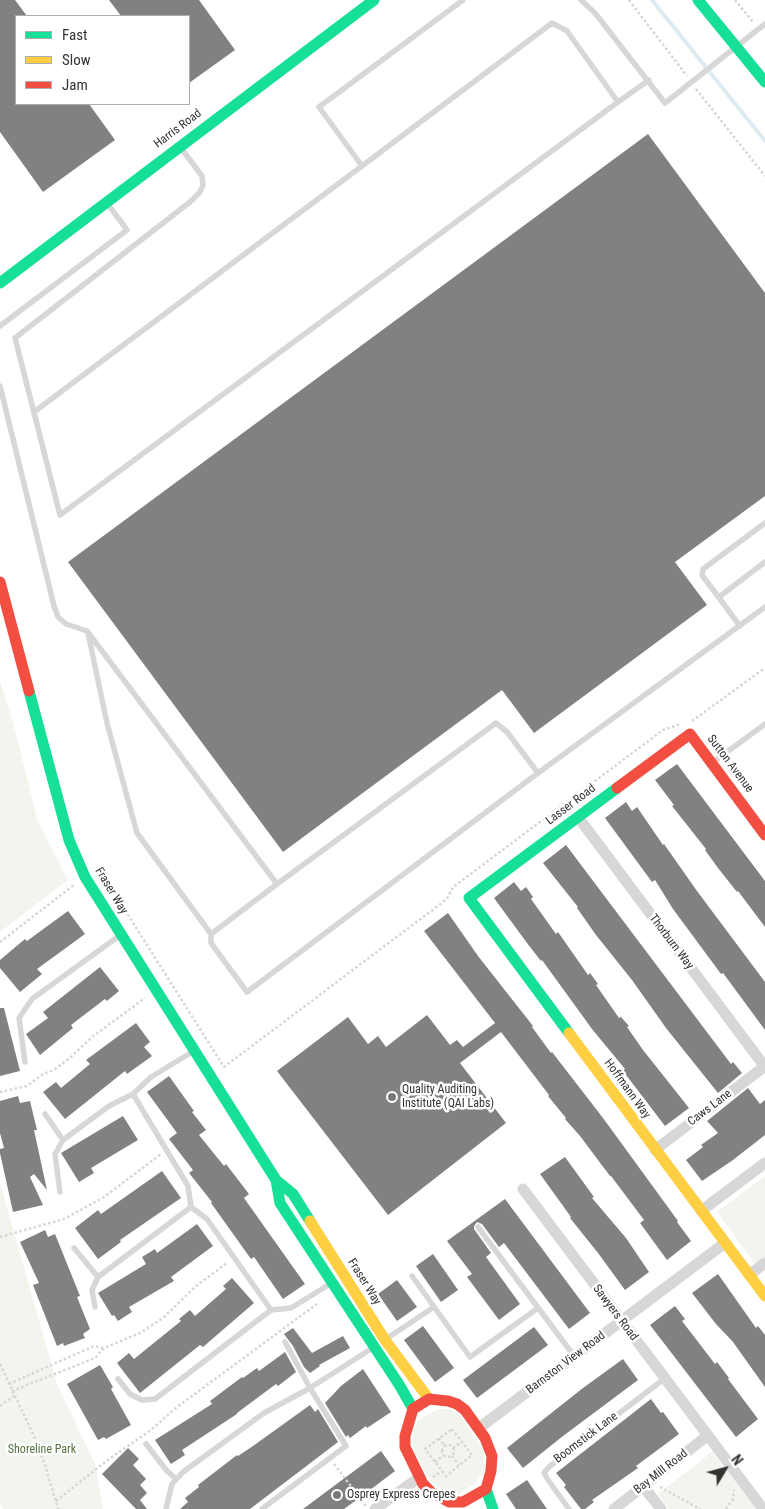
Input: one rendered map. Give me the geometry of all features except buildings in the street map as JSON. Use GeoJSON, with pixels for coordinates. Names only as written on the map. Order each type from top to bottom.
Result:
{"type":"FeatureCollection","features":[{"type":"Feature","properties":{"kind":"street","name":"Harris Road"},"geometry":{"type":"LineString","coordinates":[[0,283],[374,0]]}},
{"type":"Feature","properties":{"kind":"street"},"geometry":{"type":"LineString","coordinates":[[698,0],[765,82]]}},
{"type":"Feature","properties":{"kind":"street","name":"Fraser Way"},"geometry":{"type":"LineString","coordinates":[[0,582],[69,840],[85,877],[276,1180],[293,1194],[385,1340],[429,1399]]}},
{"type":"Feature","properties":{"kind":"street","name":"Sutton Avenue"},"geometry":{"type":"LineString","coordinates":[[690,734],[765,835]]}},
{"type":"Feature","properties":{"kind":"street","name":"Lasser Road"},"geometry":{"type":"LineString","coordinates":[[469,898],[690,734]]}},
{"type":"Feature","properties":{"kind":"street","name":"Thorburn Way"},"geometry":{"type":"LineString","coordinates":[[578,817],[765,1066]]}},
{"type":"Feature","properties":{"kind":"street","name":"Hoffmann Way"},"geometry":{"type":"LineString","coordinates":[[469,898],[765,1296]]}},
{"type":"Feature","properties":{"kind":"street","name":"Caws Lane"},"geometry":{"type":"LineString","coordinates":[[655,1150],[765,1066]]}},
{"type":"Feature","properties":{"kind":"street"},"geometry":{"type":"LineString","coordinates":[[701,1211],[765,1163]]}},
{"type":"Feature","properties":{"kind":"street","name":"Fraser Way"},"geometry":{"type":"LineString","coordinates":[[276,1180],[280,1202],[399,1383],[413,1409]]}},
{"type":"Feature","properties":{"kind":"street","name":"Sawyers Road"},"geometry":{"type":"LineString","coordinates":[[523,1189],[763,1509]]}},
{"type":"Feature","properties":{"kind":"street","name":"Barnston View Road"},"geometry":{"type":"LineString","coordinates":[[479,1428],[725,1243]]}},
{"type":"Feature","properties":{"kind":"street"},"geometry":{"type":"LineString","coordinates":[[749,1275],[765,1263]]}},
{"type":"Feature","properties":{"kind":"street"},"geometry":{"type":"LineString","coordinates":[[429,1399],[448,1401],[457,1404],[465,1410],[479,1428],[492,1456],[491,1471],[486,1489],[468,1506],[449,1502],[430,1492],[408,1458],[405,1447],[408,1422],[413,1409],[429,1399]]}},
{"type":"Feature","properties":{"kind":"street","name":"Bay Mill Road"},"geometry":{"type":"LineString","coordinates":[[614,1509],[707,1436]]}},
{"type":"Feature","properties":{"kind":"street"},"geometry":{"type":"LineString","coordinates":[[375,1509],[420,1477]]}},
{"type":"Feature","properties":{"kind":"street"},"geometry":{"type":"LineString","coordinates":[[646,1484],[661,1509]]}},
{"type":"Feature","properties":{"kind":"street"},"geometry":{"type":"LineString","coordinates":[[486,1489],[493,1509]]}},
{"type":"Feature","properties":{"kind":"lane"},"geometry":{"type":"LineString","coordinates":[[362,166],[319,107],[462,0]]}},
{"type":"Feature","properties":{"kind":"lane"},"geometry":{"type":"LineString","coordinates":[[581,0],[595,13],[665,102],[765,24]]}},
{"type":"Feature","properties":{"kind":"lane"},"geometry":{"type":"LineString","coordinates":[[34,412],[552,23],[567,32],[618,102]]}},
{"type":"Feature","properties":{"kind":"lane"},"geometry":{"type":"LineString","coordinates":[[179,146],[202,176],[203,185],[200,192],[190,202],[15,338],[60,515],[649,80]]}},
{"type":"Feature","properties":{"kind":"lane"},"geometry":{"type":"LineString","coordinates":[[0,326],[127,230],[106,201]]}},
{"type":"Feature","properties":{"kind":"lane"},"geometry":{"type":"LineString","coordinates":[[0,386],[58,617],[66,624],[87,631],[277,884]]}},
{"type":"Feature","properties":{"kind":"lane"},"geometry":{"type":"LineString","coordinates":[[740,626],[702,575],[704,569],[765,523]]}},
{"type":"Feature","properties":{"kind":"lane"},"geometry":{"type":"LineString","coordinates":[[719,597],[765,562]]}},
{"type":"Feature","properties":{"kind":"lane"},"geometry":{"type":"LineString","coordinates":[[87,631],[107,723],[137,833],[211,934],[211,943],[247,992],[538,773],[765,607]]}},
{"type":"Feature","properties":{"kind":"lane"},"geometry":{"type":"LineString","coordinates":[[211,934],[496,723],[507,732],[538,773]]}},
{"type":"Feature","properties":{"kind":"lane"},"geometry":{"type":"LineString","coordinates":[[712,763],[765,724]]}},
{"type":"Feature","properties":{"kind":"lane"},"geometry":{"type":"LineString","coordinates":[[25,1062],[19,1018],[32,999],[121,934]]}},
{"type":"Feature","properties":{"kind":"lane"},"geometry":{"type":"LineString","coordinates":[[60,1192],[55,1154],[64,1140],[109,1106],[133,1094],[150,1077],[194,1050]]}},
{"type":"Feature","properties":{"kind":"lane"},"geometry":{"type":"LineString","coordinates":[[133,1094],[188,1186],[191,1207],[207,1219],[271,1310]]}},
{"type":"Feature","properties":{"kind":"lane"},"geometry":{"type":"LineString","coordinates":[[45,1114],[64,1140]]}},
{"type":"Feature","properties":{"kind":"lane"},"geometry":{"type":"LineString","coordinates":[[95,1307],[92,1290],[98,1277],[191,1207]]}},
{"type":"Feature","properties":{"kind":"lane"},"geometry":{"type":"LineString","coordinates":[[478,1227],[574,1356]]}},
{"type":"Feature","properties":{"kind":"lane"},"geometry":{"type":"LineString","coordinates":[[74,1248],[98,1277]]}},
{"type":"Feature","properties":{"kind":"lane"},"geometry":{"type":"LineString","coordinates":[[118,1379],[130,1394],[142,1400],[155,1399],[271,1310],[291,1308],[334,1286],[344,1275]]}},
{"type":"Feature","properties":{"kind":"lane"},"geometry":{"type":"LineString","coordinates":[[412,1276],[470,1358],[538,1308]]}},
{"type":"Feature","properties":{"kind":"lane"},"geometry":{"type":"LineString","coordinates":[[166,1509],[172,1484],[182,1472],[264,1412],[310,1388],[434,1307]]}},
{"type":"Feature","properties":{"kind":"lane"},"geometry":{"type":"LineString","coordinates":[[262,1509],[270,1507],[346,1446],[310,1388],[285,1342]]}},
{"type":"Feature","properties":{"kind":"lane","name":"Boomstick Lane"},"geometry":{"type":"LineString","coordinates":[[568,1509],[544,1473],[549,1466],[664,1379]]}},
{"type":"Feature","properties":{"kind":"lane"},"geometry":{"type":"LineString","coordinates":[[146,1444],[167,1472],[176,1479]]}},
{"type":"Feature","properties":{"kind":"path"},"geometry":{"type":"LineString","coordinates":[[629,0],[679,67]]}},
{"type":"Feature","properties":{"kind":"path"},"geometry":{"type":"LineString","coordinates":[[735,0],[749,17]]}},
{"type":"Feature","properties":{"kind":"path"},"geometry":{"type":"LineString","coordinates":[[702,96],[765,176]]}},
{"type":"Feature","properties":{"kind":"path"},"geometry":{"type":"LineString","coordinates":[[690,722],[765,668]]}},
{"type":"Feature","properties":{"kind":"path"},"geometry":{"type":"LineString","coordinates":[[99,869],[224,1067],[447,899],[453,887],[663,730],[684,723]]}},
{"type":"Feature","properties":{"kind":"path"},"geometry":{"type":"LineString","coordinates":[[0,942],[75,884]]}},
{"type":"Feature","properties":{"kind":"path"},"geometry":{"type":"LineString","coordinates":[[0,1092],[27,1086],[43,1074],[54,1070],[92,1037],[155,989]]}},
{"type":"Feature","properties":{"kind":"path"},"geometry":{"type":"LineString","coordinates":[[0,1237],[64,1219],[104,1197],[154,1157],[166,1150]]}},
{"type":"Feature","properties":{"kind":"path"},"geometry":{"type":"LineString","coordinates":[[12,1391],[94,1358],[104,1348],[140,1333],[163,1318],[196,1286],[226,1264],[233,1256]]}},
{"type":"Feature","properties":{"kind":"path"},"geometry":{"type":"LineString","coordinates":[[56,1501],[109,1459],[151,1430],[177,1407],[234,1366],[334,1286]]}},
{"type":"Feature","properties":{"kind":"path"},"geometry":{"type":"LineString","coordinates":[[9,1384],[94,1346],[104,1348]]}},
{"type":"Feature","properties":{"kind":"path"},"geometry":{"type":"LineString","coordinates":[[0,1364],[39,1450],[58,1509]]}},
{"type":"Feature","properties":{"kind":"path"},"geometry":{"type":"LineString","coordinates":[[0,1406],[14,1396]]}},
{"type":"Feature","properties":{"kind":"path"},"geometry":{"type":"LineString","coordinates":[[452,1429],[472,1455],[446,1476],[425,1449],[439,1438],[452,1429]]}},
{"type":"Feature","properties":{"kind":"path"},"geometry":{"type":"LineString","coordinates":[[439,1438],[445,1446]]}},
{"type":"Feature","properties":{"kind":"path"},"geometry":{"type":"LineString","coordinates":[[453,1448],[462,1442]]}},
{"type":"Feature","properties":{"kind":"path"},"geometry":{"type":"LineString","coordinates":[[445,1446],[449,1445],[453,1448]]}},
{"type":"Feature","properties":{"kind":"path"},"geometry":{"type":"LineString","coordinates":[[444,1455],[442,1451],[445,1446]]}},
{"type":"Feature","properties":{"kind":"path"},"geometry":{"type":"LineString","coordinates":[[452,1456],[454,1453],[453,1448]]}},
{"type":"Feature","properties":{"kind":"path"},"geometry":{"type":"LineString","coordinates":[[435,1462],[444,1455]]}},
{"type":"Feature","properties":{"kind":"path"},"geometry":{"type":"LineString","coordinates":[[444,1455],[447,1457],[452,1456]]}},
{"type":"Feature","properties":{"kind":"path"},"geometry":{"type":"LineString","coordinates":[[452,1456],[459,1466]]}},
{"type":"Feature","properties":{"kind":"path"},"geometry":{"type":"LineString","coordinates":[[330,1459],[368,1509]]}},
{"type":"Feature","properties":{"kind":"path"},"geometry":{"type":"LineString","coordinates":[[726,1509],[733,1499],[732,1482]]}},
{"type":"Feature","properties":{"kind":"path"},"geometry":{"type":"LineString","coordinates":[[646,1484],[700,1509]]}},
{"type":"Feature","properties":{"kind":"green space"},"geometry":{"type":"Polygon","coordinates":[[[0,681],[14,726],[37,819],[68,880],[0,932],[0,681]]]}},
{"type":"Feature","properties":{"kind":"green space"},"geometry":{"type":"Polygon","coordinates":[[[765,1176],[765,1259],[756,1265],[717,1212],[765,1176]]]}},
{"type":"Feature","properties":{"kind":"green space","name":"Shoreline Park"},"geometry":{"type":"Polygon","coordinates":[[[0,1183],[57,1384],[95,1464],[103,1509],[3,1509],[0,1502],[0,1183]]]}},
{"type":"Feature","properties":{"kind":"green space"},"geometry":{"type":"Polygon","coordinates":[[[438,1409],[450,1409],[459,1414],[484,1452],[485,1471],[473,1485],[459,1494],[452,1495],[433,1484],[414,1453],[412,1440],[418,1421],[438,1409]]]}},
{"type":"Feature","properties":{"kind":"green space"},"geometry":{"type":"Polygon","coordinates":[[[712,1452],[756,1509],[669,1509],[658,1494],[712,1452]]]}},
{"type":"Feature","properties":{"kind":"waterway"},"geometry":{"type":"LineString","coordinates":[[652,0],[765,141]]}},
{"type":"Feature","properties":{"kind":"traffic: fast"},"geometry":{"type":"LineString","coordinates":[[0,283],[374,0]]}},
{"type":"Feature","properties":{"kind":"traffic: fast"},"geometry":{"type":"LineString","coordinates":[[698,0],[765,82]]}},
{"type":"Feature","properties":{"kind":"traffic: fast"},"geometry":{"type":"LineString","coordinates":[[29,691],[69,840],[85,877],[276,1180],[293,1194],[310,1221]]}},
{"type":"Feature","properties":{"kind":"traffic: fast"},"geometry":{"type":"LineString","coordinates":[[569,1033],[469,898],[617,788]]}},
{"type":"Feature","properties":{"kind":"traffic: fast"},"geometry":{"type":"LineString","coordinates":[[276,1180],[280,1203],[400,1386],[413,1409]]}},
{"type":"Feature","properties":{"kind":"traffic: fast"},"geometry":{"type":"LineString","coordinates":[[486,1489],[493,1509]]}},
{"type":"Feature","properties":{"kind":"traffic: slow"},"geometry":{"type":"LineString","coordinates":[[569,1033],[765,1296]]}},
{"type":"Feature","properties":{"kind":"traffic: slow"},"geometry":{"type":"LineString","coordinates":[[310,1221],[385,1340],[429,1399]]}},
{"type":"Feature","properties":{"kind":"traffic: jam"},"geometry":{"type":"LineString","coordinates":[[0,582],[29,691]]}},
{"type":"Feature","properties":{"kind":"traffic: jam"},"geometry":{"type":"LineString","coordinates":[[617,788],[690,734],[765,835]]}},
{"type":"Feature","properties":{"kind":"traffic: jam"},"geometry":{"type":"LineString","coordinates":[[429,1399],[448,1401],[457,1404],[465,1410],[485,1438],[492,1456],[491,1471],[486,1489],[463,1502],[449,1502],[431,1492],[423,1484],[405,1447],[405,1436],[413,1409],[429,1399]]}},
{"type":"Feature","properties":{"kind":"place","name":"Quality Auditing Institute (QAI Labs)"},"geometry":{"type":"Point","coordinates":[392,1097]}},
{"type":"Feature","properties":{"kind":"place","name":"Osprey Express Crepes"},"geometry":{"type":"Point","coordinates":[337,1495]}}]}
